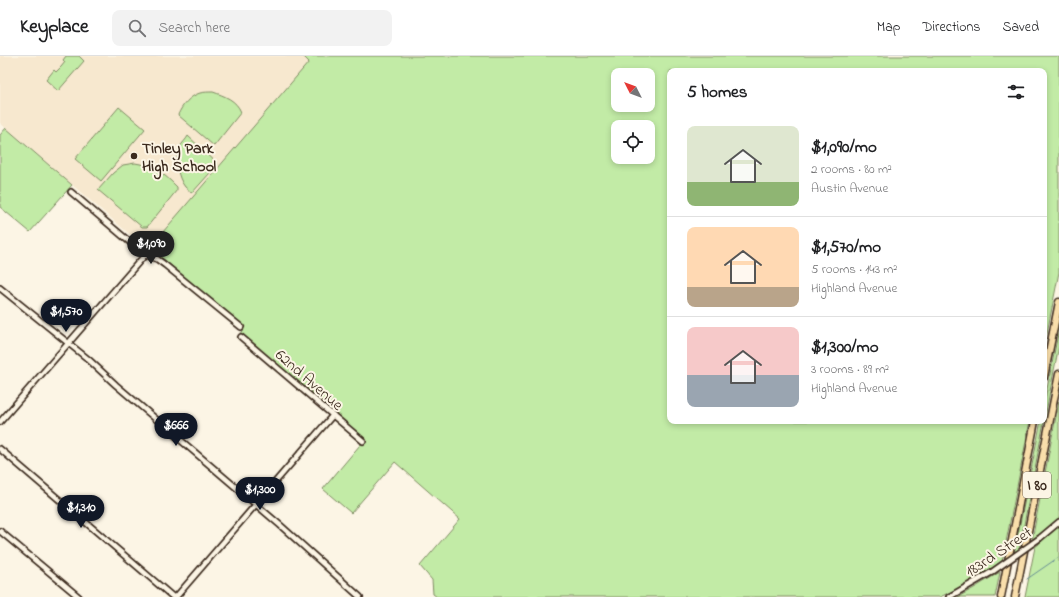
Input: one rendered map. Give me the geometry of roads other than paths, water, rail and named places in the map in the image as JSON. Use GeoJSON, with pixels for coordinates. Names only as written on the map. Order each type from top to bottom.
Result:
{"type":"FeatureCollection","features":[{"type":"Feature","properties":{"kind":"highway"},"geometry":{"type":"LineString","coordinates":[[1047,362],[1059,302]]}},
{"type":"Feature","properties":{"kind":"highway","name":"I 80"},"geometry":{"type":"LineString","coordinates":[[1015,597],[1059,374]]}},
{"type":"Feature","properties":{"kind":"highway","name":"I 80"},"geometry":{"type":"LineString","coordinates":[[1001,597],[1034,424]]}},
{"type":"Feature","properties":{"kind":"street"},"geometry":{"type":"LineString","coordinates":[[72,192],[145,255],[157,259],[241,327]]}},
{"type":"Feature","properties":{"kind":"street"},"geometry":{"type":"LineString","coordinates":[[0,422],[145,255]]}},
{"type":"Feature","properties":{"kind":"street"},"geometry":{"type":"LineString","coordinates":[[0,288],[88,359],[116,385],[280,525],[360,597]]}},
{"type":"Feature","properties":{"kind":"street","name":"62nd Avenue"},"geometry":{"type":"LineString","coordinates":[[241,336],[363,441]]}},
{"type":"Feature","properties":{"kind":"street"},"geometry":{"type":"LineString","coordinates":[[0,449],[175,597],[333,415]]}},
{"type":"Feature","properties":{"kind":"street","name":"183rd Street"},"geometry":{"type":"LineString","coordinates":[[949,597],[992,572],[1040,538],[1059,522]]}},
{"type":"Feature","properties":{"kind":"street"},"geometry":{"type":"LineString","coordinates":[[0,531],[79,597]]}},
{"type":"Feature","properties":{"kind":"waterway"},"geometry":{"type":"LineString","coordinates":[[1027,579],[1059,557]]}},
{"type":"Feature","properties":{"kind":"place","name":"Tinley Park High School"},"geometry":{"type":"Point","coordinates":[134,156]}}]}
